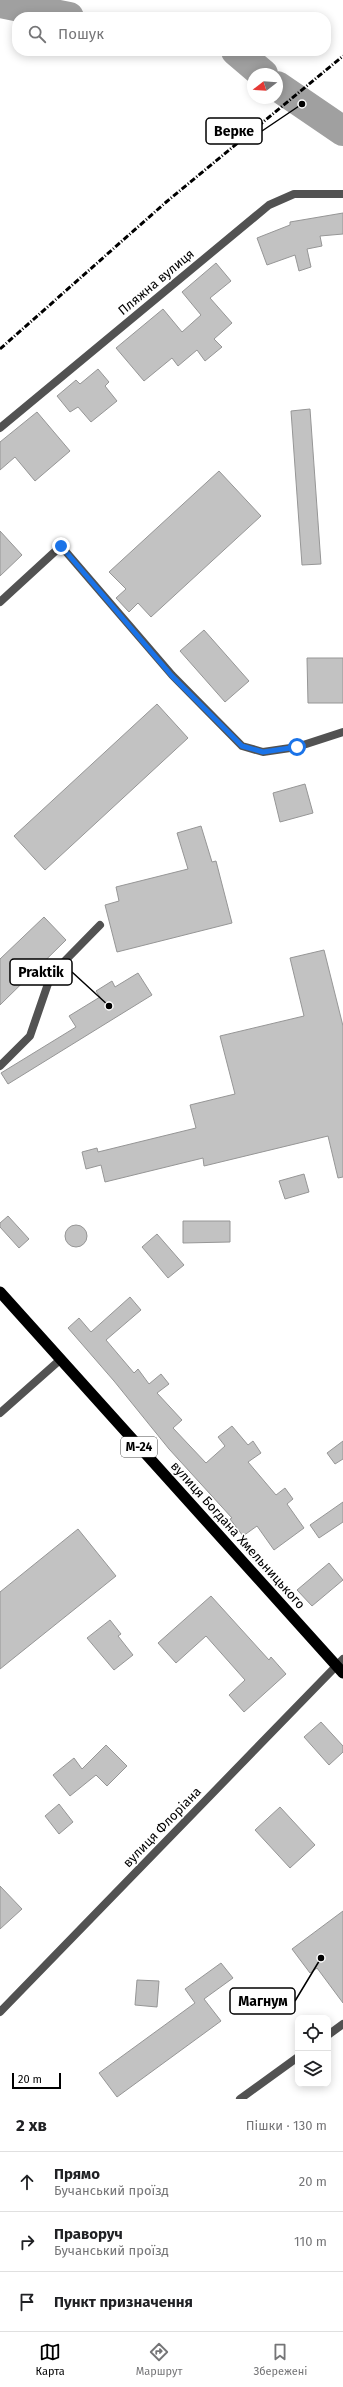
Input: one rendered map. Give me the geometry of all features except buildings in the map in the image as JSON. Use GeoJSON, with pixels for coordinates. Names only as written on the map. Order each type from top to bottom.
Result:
{"type":"FeatureCollection","features":[{"type":"Feature","properties":{"kind":"highway","name":"вулиця Богдана Хмельницького"},"geometry":{"type":"LineString","coordinates":[[0,1292],[341,1666]]}},
{"type":"Feature","properties":{"kind":"street","name":"Пляжна вулиця"},"geometry":{"type":"LineString","coordinates":[[0,428],[269,205],[294,194],[343,194]]}},
{"type":"Feature","properties":{"kind":"street"},"geometry":{"type":"LineString","coordinates":[[0,602],[61,546],[172,676],[242,746],[263,752],[297,747],[343,732]]}},
{"type":"Feature","properties":{"kind":"street"},"geometry":{"type":"LineString","coordinates":[[0,1066],[30,1036],[51,975],[100,925]]}},
{"type":"Feature","properties":{"kind":"street"},"geometry":{"type":"LineString","coordinates":[[0,1413],[61,1360]]}},
{"type":"Feature","properties":{"kind":"street","name":"вулиця Флоріана"},"geometry":{"type":"LineString","coordinates":[[0,2012],[341,1666]]}},
{"type":"Feature","properties":{"kind":"street"},"geometry":{"type":"LineString","coordinates":[[331,2033],[343,2024]]}},
{"type":"Feature","properties":{"kind":"street"},"geometry":{"type":"LineString","coordinates":[[240,2099],[295,2059]]}},
{"type":"Feature","properties":{"kind":"waterway"},"geometry":{"type":"LineString","coordinates":[[0,3],[44,12]]}},
{"type":"Feature","properties":{"kind":"waterway"},"geometry":{"type":"LineString","coordinates":[[242,56],[256,68]]}},
{"type":"Feature","properties":{"kind":"waterway"},"geometry":{"type":"LineString","coordinates":[[283,90],[343,131]]}},
{"type":"Feature","properties":{"kind":"railway"},"geometry":{"type":"LineString","coordinates":[[0,349],[165,203],[343,56]]}},
{"type":"Feature","properties":{"kind":"place","name":"Верке"},"geometry":{"type":"Point","coordinates":[302,104]}},
{"type":"Feature","properties":{"kind":"place","name":"Praktik"},"geometry":{"type":"Point","coordinates":[109,1006]}},
{"type":"Feature","properties":{"kind":"place","name":"Магнум"},"geometry":{"type":"Point","coordinates":[321,1958]}},
{"type":"Feature","properties":{"kind":"route"},"geometry":{"type":"LineString","coordinates":[[61,546],[172,676],[242,746],[263,752],[297,747]]}}]}
